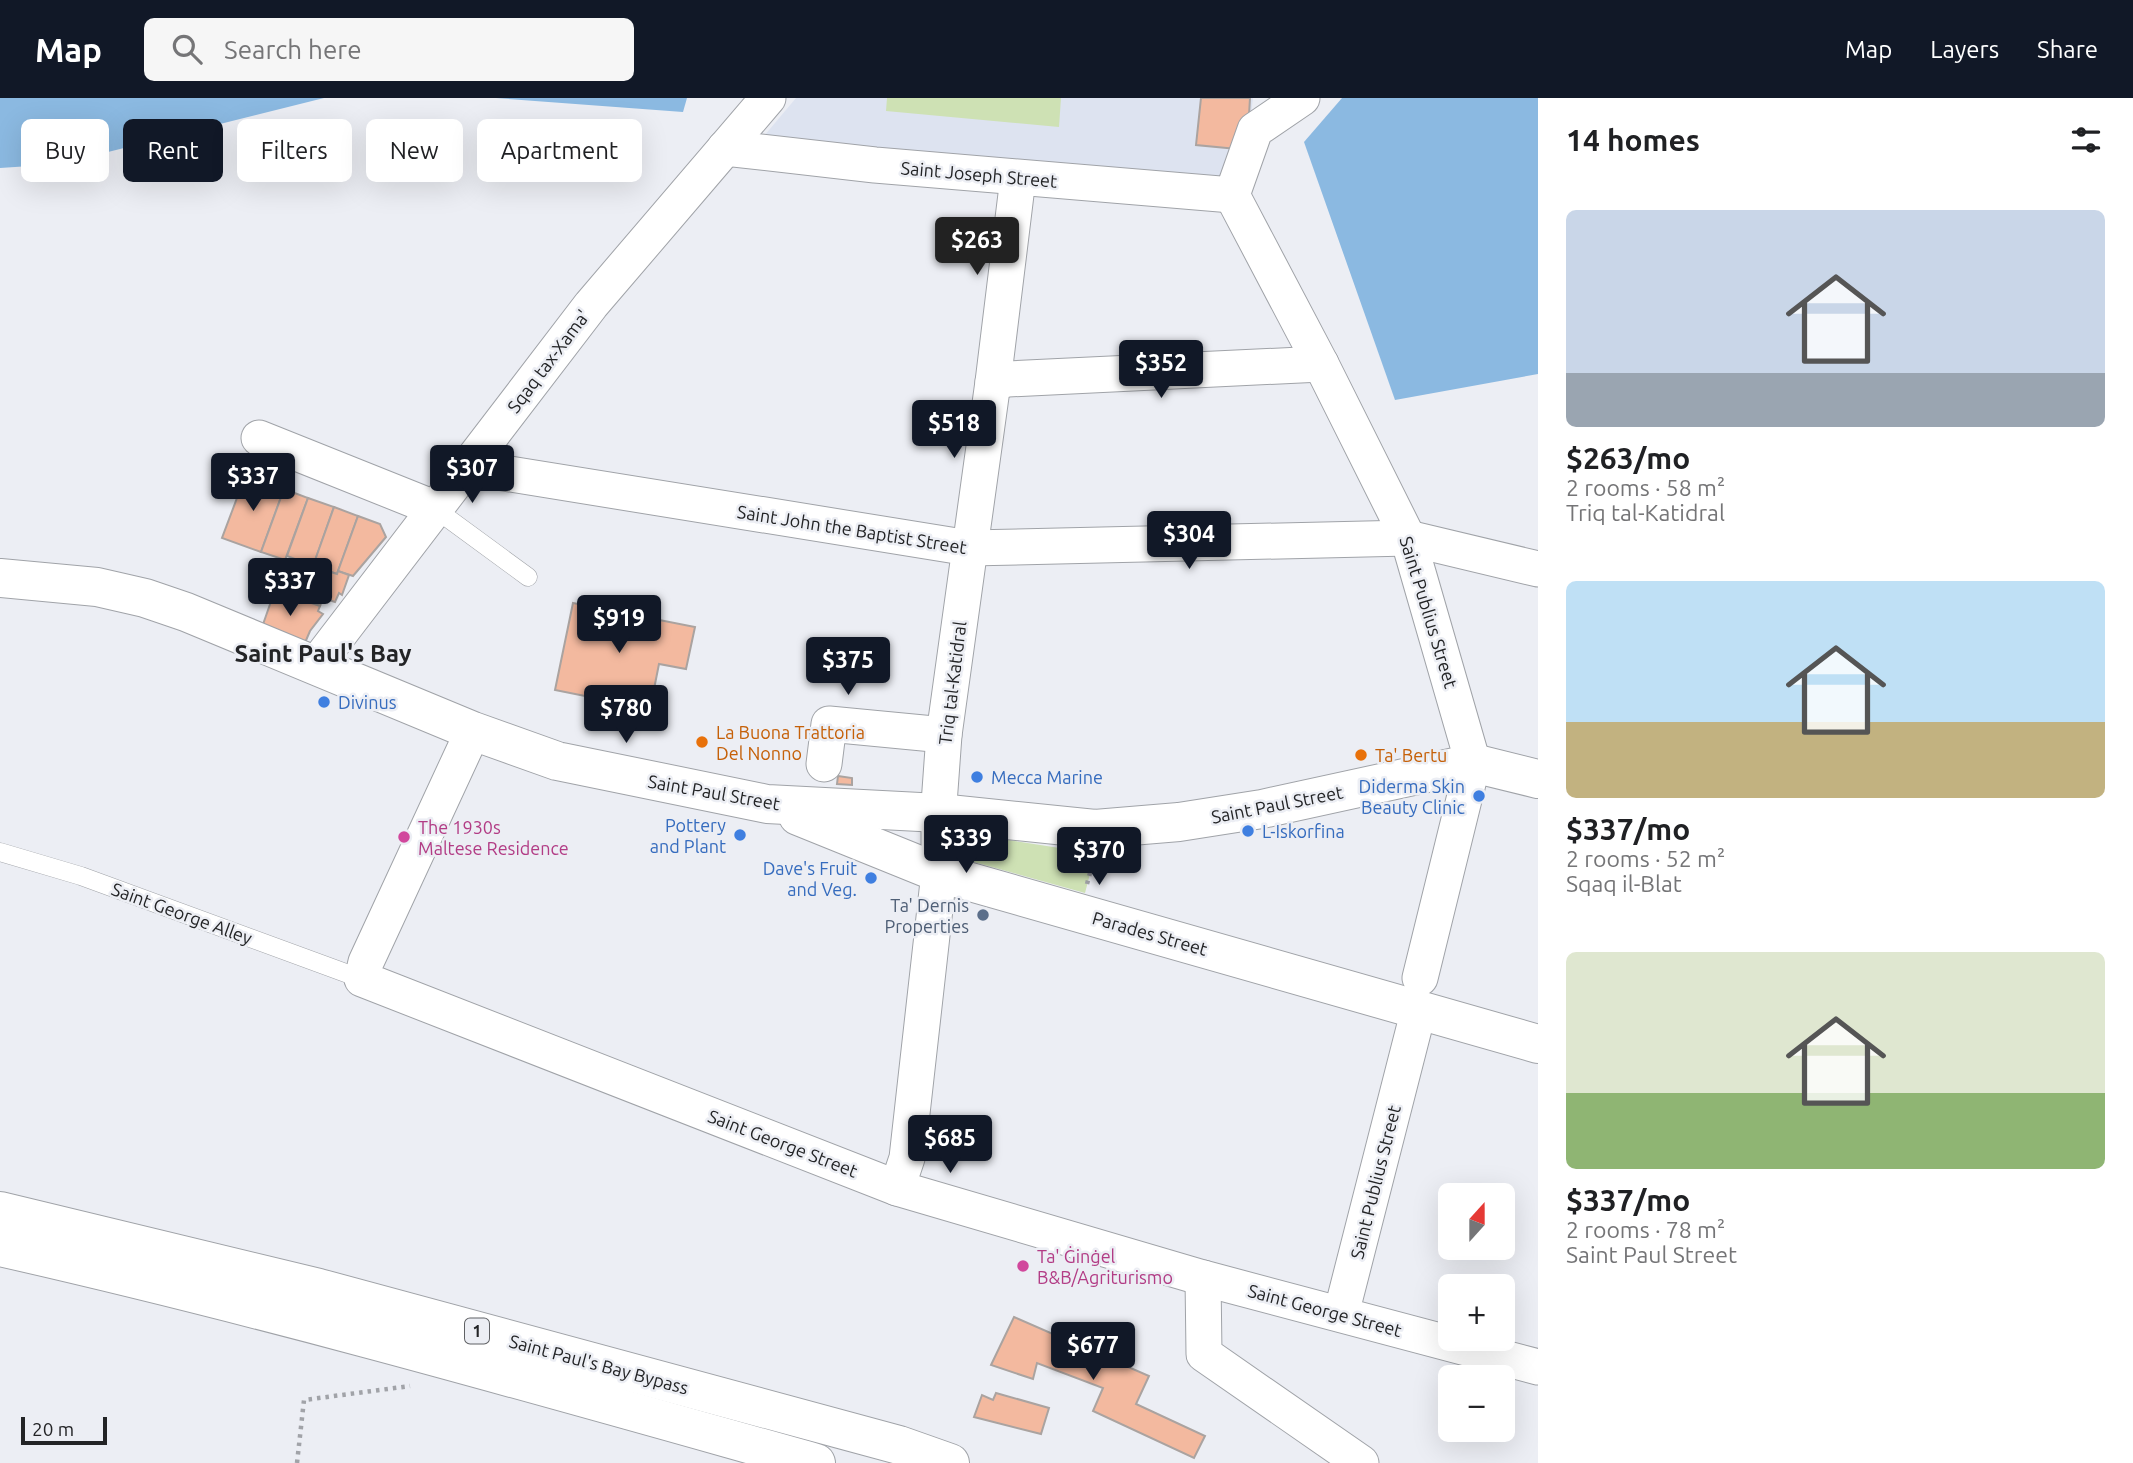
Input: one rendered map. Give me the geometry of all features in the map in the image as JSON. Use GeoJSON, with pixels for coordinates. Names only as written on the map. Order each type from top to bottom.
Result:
{"type":"FeatureCollection","features":[{"type":"Feature","properties":{"kind":"main road","name":"Saint Paul Street"},"geometry":{"type":"LineString","coordinates":[[0,578],[97,587],[145,598],[186,612],[473,731],[557,761],[767,804],[939,813],[1095,829],[1179,822],[1262,809],[1474,763],[1538,779]]}},
{"type":"Feature","properties":{"kind":"main road","name":"Parades Street"},"geometry":{"type":"LineString","coordinates":[[767,804],[939,873],[1087,915],[1419,993],[1538,1044]]}},
{"type":"Feature","properties":{"kind":"main road","name":"Saint Paul's Bay Bypass"},"geometry":{"type":"LineString","coordinates":[[0,1211],[319,1288],[900,1445],[950,1463]]}},
{"type":"Feature","properties":{"kind":"main road","name":"Saint Paul's Bay Bypass"},"geometry":{"type":"LineString","coordinates":[[0,1247],[163,1284],[816,1463]]}},
{"type":"Feature","properties":{"kind":"street","name":"Sqaq tax-Xama'"},"geometry":{"type":"LineString","coordinates":[[315,666],[591,305],[768,98]]}},
{"type":"Feature","properties":{"kind":"street"},"geometry":{"type":"LineString","coordinates":[[1232,195],[1255,130],[1302,98]]}},
{"type":"Feature","properties":{"kind":"street","name":"Saint Joseph Street"},"geometry":{"type":"LineString","coordinates":[[726,148],[875,165],[1232,195]]}},
{"type":"Feature","properties":{"kind":"street","name":"Triq tal-Katidral"},"geometry":{"type":"LineString","coordinates":[[897,1188],[907,1158],[939,873],[939,813],[944,735],[1018,178]]}},
{"type":"Feature","properties":{"kind":"street","name":"Saint Publius Street"},"geometry":{"type":"LineString","coordinates":[[1232,195],[1408,538],[1474,763],[1340,1314]]}},
{"type":"Feature","properties":{"kind":"street"},"geometry":{"type":"LineString","coordinates":[[993,382],[1008,379],[1321,364]]}},
{"type":"Feature","properties":{"kind":"street"},"geometry":{"type":"LineString","coordinates":[[259,438],[434,508]]}},
{"type":"Feature","properties":{"kind":"street","name":"Saint John the Baptist Street"},"geometry":{"type":"LineString","coordinates":[[467,467],[969,548],[1408,538],[1538,569]]}},
{"type":"Feature","properties":{"kind":"street"},"geometry":{"type":"LineString","coordinates":[[824,764],[829,724],[944,735]]}},
{"type":"Feature","properties":{"kind":"street"},"geometry":{"type":"LineString","coordinates":[[362,979],[366,962],[473,731]]}},
{"type":"Feature","properties":{"kind":"street","name":"Saint George Street"},"geometry":{"type":"LineString","coordinates":[[362,979],[897,1188],[1203,1278],[1538,1367]]}},
{"type":"Feature","properties":{"kind":"street"},"geometry":{"type":"LineString","coordinates":[[1203,1278],[1205,1354],[1361,1463]]}},
{"type":"Feature","properties":{"kind":"lane"},"geometry":{"type":"LineString","coordinates":[[434,508],[528,577]]}},
{"type":"Feature","properties":{"kind":"lane","name":"Saint George Alley"},"geometry":{"type":"LineString","coordinates":[[0,852],[81,876],[362,979]]}},
{"type":"Feature","properties":{"kind":"path"},"geometry":{"type":"LineString","coordinates":[[1087,915],[1085,893],[1097,847],[1111,827]]}},
{"type":"Feature","properties":{"kind":"path"},"geometry":{"type":"LineString","coordinates":[[297,1463],[304,1400],[419,1384]]}},
{"type":"Feature","properties":{"kind":"shaded area"},"geometry":{"type":"Polygon","coordinates":[[[796,98],[1253,98],[1242,193],[764,136],[796,98]]]}},
{"type":"Feature","properties":{"kind":"green space"},"geometry":{"type":"Polygon","coordinates":[[[887,98],[1061,98],[1059,127],[886,111],[887,98]]]}},
{"type":"Feature","properties":{"kind":"green space"},"geometry":{"type":"Polygon","coordinates":[[[956,832],[1079,851],[1097,847],[1085,893],[952,856],[956,832]]]}},
{"type":"Feature","properties":{"kind":"water"},"geometry":{"type":"Polygon","coordinates":[[[0,98],[324,98],[223,123],[223,119],[123,119],[123,148],[109,152],[109,119],[21,119],[21,167],[0,168],[0,98]]]}},
{"type":"Feature","properties":{"kind":"water"},"geometry":{"type":"Polygon","coordinates":[[[496,98],[687,98],[683,112],[496,98]]]}},
{"type":"Feature","properties":{"kind":"water"},"geometry":{"type":"Polygon","coordinates":[[[1342,98],[1538,98],[1538,374],[1395,400],[1304,142],[1342,98]]]}},
{"type":"Feature","properties":{"kind":"building"},"geometry":{"type":"Polygon","coordinates":[[[1201,98],[1250,98],[1247,150],[1196,145],[1201,98]]]}},
{"type":"Feature","properties":{"kind":"building"},"geometry":{"type":"Polygon","coordinates":[[[246,474],[284,489],[261,552],[222,538],[246,474]]]}},
{"type":"Feature","properties":{"kind":"building"},"geometry":{"type":"Polygon","coordinates":[[[284,489],[308,498],[285,560],[261,552],[284,489]]]}},
{"type":"Feature","properties":{"kind":"building"},"geometry":{"type":"Polygon","coordinates":[[[308,498],[334,507],[313,566],[287,556],[308,498]]]}},
{"type":"Feature","properties":{"kind":"building"},"geometry":{"type":"Polygon","coordinates":[[[334,507],[358,516],[337,574],[313,566],[334,507]]]}},
{"type":"Feature","properties":{"kind":"building"},"geometry":{"type":"Polygon","coordinates":[[[358,516],[380,524],[386,537],[353,576],[338,571],[358,516]]]}},
{"type":"Feature","properties":{"kind":"building"},"geometry":{"type":"Polygon","coordinates":[[[309,565],[349,575],[342,595],[339,593],[335,602],[323,598],[320,606],[300,598],[303,589],[300,588],[309,565]]]}},
{"type":"Feature","properties":{"kind":"building"},"geometry":{"type":"Polygon","coordinates":[[[275,590],[320,606],[318,611],[323,614],[310,631],[304,645],[260,633],[275,590]]]}},
{"type":"Feature","properties":{"kind":"building"},"geometry":{"type":"Polygon","coordinates":[[[573,603],[695,627],[686,669],[659,664],[650,709],[555,690],[573,603]]]}},
{"type":"Feature","properties":{"kind":"building"},"geometry":{"type":"Polygon","coordinates":[[[838,776],[852,778],[852,785],[837,784],[838,776]]]}},
{"type":"Feature","properties":{"kind":"building"},"geometry":{"type":"Polygon","coordinates":[[[1014,1317],[1149,1376],[1136,1404],[1205,1436],[1194,1458],[1093,1411],[1103,1388],[1037,1363],[1033,1379],[991,1365],[1014,1317]]]}},
{"type":"Feature","properties":{"kind":"building"},"geometry":{"type":"Polygon","coordinates":[[[996,1393],[1049,1408],[1041,1434],[974,1417],[982,1395],[993,1400],[996,1393]]]}},
{"type":"Feature","properties":{"kind":"place","name":"Divinus"},"geometry":{"type":"Point","coordinates":[324,702]}},
{"type":"Feature","properties":{"kind":"place","name":"La Buona Trattoria Del Nonno"},"geometry":{"type":"Point","coordinates":[702,742]}},
{"type":"Feature","properties":{"kind":"place","name":"Ta' Bertu"},"geometry":{"type":"Point","coordinates":[1361,755]}},
{"type":"Feature","properties":{"kind":"place","name":"Mecca Marine"},"geometry":{"type":"Point","coordinates":[977,777]}},
{"type":"Feature","properties":{"kind":"place","name":"Diderma Skin Beauty Clinic"},"geometry":{"type":"Point","coordinates":[1479,796]}},
{"type":"Feature","properties":{"kind":"place","name":"L-Iskorfina"},"geometry":{"type":"Point","coordinates":[1248,831]}},
{"type":"Feature","properties":{"kind":"place","name":"Pottery and Plant"},"geometry":{"type":"Point","coordinates":[740,835]}},
{"type":"Feature","properties":{"kind":"place","name":"The 1930s Maltese Residence"},"geometry":{"type":"Point","coordinates":[404,837]}},
{"type":"Feature","properties":{"kind":"place","name":"Dave's Fruit and Veg."},"geometry":{"type":"Point","coordinates":[871,878]}},
{"type":"Feature","properties":{"kind":"place","name":"Ta' Dernis Properties"},"geometry":{"type":"Point","coordinates":[983,915]}},
{"type":"Feature","properties":{"kind":"place","name":"Ta' Ġinġel B&B/Agriturismo"},"geometry":{"type":"Point","coordinates":[1023,1266]}},
{"type":"Feature","properties":{"kind":"district","name":"Saint Paul's Bay"},"geometry":{"type":"Point","coordinates":[323,653]}}]}
